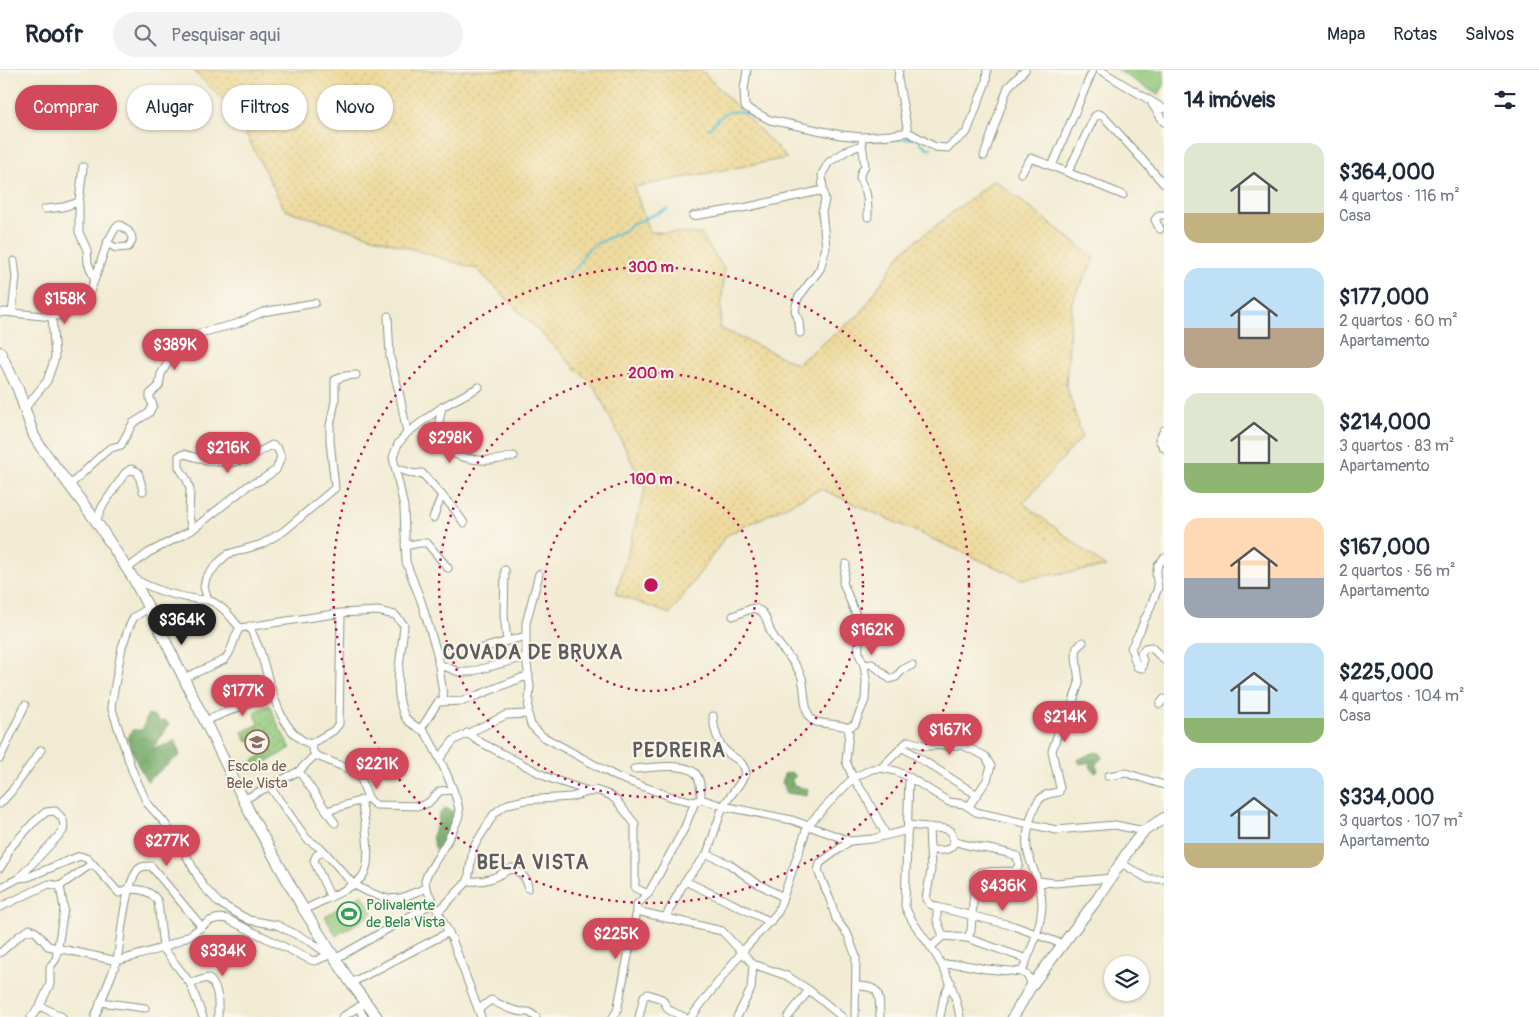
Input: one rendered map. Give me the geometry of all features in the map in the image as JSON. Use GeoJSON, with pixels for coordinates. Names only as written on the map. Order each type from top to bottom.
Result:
{"type":"FeatureCollection","features":[{"type":"Feature","properties":{"kind":"main road"},"geometry":{"type":"LineString","coordinates":[[0,352],[25,408],[34,436],[96,521],[130,574],[149,608],[243,800],[304,910],[351,984],[362,1005],[377,1017]]}},
{"type":"Feature","properties":{"kind":"main road"},"geometry":{"type":"LineString","coordinates":[[1014,1017],[1032,985],[1098,898],[1132,845],[1144,831],[1164,818]]}},
{"type":"Feature","properties":{"kind":"street"},"geometry":{"type":"LineString","coordinates":[[748,70],[744,89],[745,107],[770,120],[862,141]]}},
{"type":"Feature","properties":{"kind":"street"},"geometry":{"type":"LineString","coordinates":[[899,70],[898,79],[908,132]]}},
{"type":"Feature","properties":{"kind":"street"},"geometry":{"type":"LineString","coordinates":[[800,334],[795,310],[798,298],[820,269],[826,247],[822,212],[825,200],[822,174],[829,162],[862,141],[908,132],[935,147],[947,148],[967,132],[986,82],[986,70]]}},
{"type":"Feature","properties":{"kind":"street"},"geometry":{"type":"LineString","coordinates":[[984,156],[1008,87],[1025,70]]}},
{"type":"Feature","properties":{"kind":"street"},"geometry":{"type":"LineString","coordinates":[[1052,166],[1093,70]]}},
{"type":"Feature","properties":{"kind":"street"},"geometry":{"type":"LineString","coordinates":[[1100,70],[1164,109]]}},
{"type":"Feature","properties":{"kind":"street"},"geometry":{"type":"LineString","coordinates":[[1151,102],[1164,122]]}},
{"type":"Feature","properties":{"kind":"street"},"geometry":{"type":"LineString","coordinates":[[1068,172],[1095,116],[1099,114],[1104,117],[1164,184]]}},
{"type":"Feature","properties":{"kind":"street"},"geometry":{"type":"LineString","coordinates":[[862,141],[865,166],[860,172],[860,184],[866,193],[868,217]]}},
{"type":"Feature","properties":{"kind":"street"},"geometry":{"type":"LineString","coordinates":[[1021,173],[1031,158],[1122,195]]}},
{"type":"Feature","properties":{"kind":"street"},"geometry":{"type":"LineString","coordinates":[[83,167],[79,202],[79,232],[87,250],[88,263],[94,278]]}},
{"type":"Feature","properties":{"kind":"street"},"geometry":{"type":"LineString","coordinates":[[693,216],[748,207],[823,190]]}},
{"type":"Feature","properties":{"kind":"street"},"geometry":{"type":"LineString","coordinates":[[45,209],[63,207],[79,202]]}},
{"type":"Feature","properties":{"kind":"street"},"geometry":{"type":"LineString","coordinates":[[1160,229],[1155,220],[1159,215],[1164,215]]}},
{"type":"Feature","properties":{"kind":"street"},"geometry":{"type":"LineString","coordinates":[[0,313],[52,318],[76,310],[82,305],[107,243]]}},
{"type":"Feature","properties":{"kind":"street"},"geometry":{"type":"LineString","coordinates":[[12,313],[16,277],[14,261]]}},
{"type":"Feature","properties":{"kind":"street"},"geometry":{"type":"LineString","coordinates":[[70,485],[104,452],[121,445],[133,423],[152,410],[153,405],[150,394],[159,386],[161,374],[170,359],[167,350],[170,343],[176,339],[236,324],[263,312],[315,303]]}},
{"type":"Feature","properties":{"kind":"street"},"geometry":{"type":"LineString","coordinates":[[388,316],[390,357],[407,433]]}},
{"type":"Feature","properties":{"kind":"street"},"geometry":{"type":"LineString","coordinates":[[25,408],[48,381],[55,358],[52,318]]}},
{"type":"Feature","properties":{"kind":"street"},"geometry":{"type":"LineString","coordinates":[[208,600],[204,586],[206,578],[228,554],[262,544],[284,531],[335,488],[330,441],[330,426],[335,401],[335,380],[345,376],[356,375]]}},
{"type":"Feature","properties":{"kind":"street"},"geometry":{"type":"LineString","coordinates":[[444,701],[437,653],[421,601],[406,562],[404,507],[393,457],[398,444],[407,433],[442,407],[479,387]]}},
{"type":"Feature","properties":{"kind":"street"},"geometry":{"type":"LineString","coordinates":[[442,407],[438,435],[444,448],[472,459],[491,460],[514,456]]}},
{"type":"Feature","properties":{"kind":"street"},"geometry":{"type":"LineString","coordinates":[[1164,430],[1159,440],[1164,448]]}},
{"type":"Feature","properties":{"kind":"street"},"geometry":{"type":"LineString","coordinates":[[192,530],[189,516],[190,488],[178,467],[179,456],[184,454],[209,461],[231,463],[248,458],[272,445],[278,450],[281,457],[276,470],[249,485],[192,530],[148,553],[130,574],[148,587],[160,591],[208,600],[222,608],[240,628]]}},
{"type":"Feature","properties":{"kind":"street"},"geometry":{"type":"LineString","coordinates":[[396,468],[414,474],[422,473],[442,494],[464,523]]}},
{"type":"Feature","properties":{"kind":"street"},"geometry":{"type":"LineString","coordinates":[[96,521],[120,477],[130,469],[138,472],[143,491]]}},
{"type":"Feature","properties":{"kind":"street"},"geometry":{"type":"LineString","coordinates":[[433,518],[442,494]]}},
{"type":"Feature","properties":{"kind":"street"},"geometry":{"type":"LineString","coordinates":[[405,546],[418,542],[427,543],[448,568]]}},
{"type":"Feature","properties":{"kind":"street"},"geometry":{"type":"LineString","coordinates":[[1164,558],[1158,565],[1156,575],[1158,588],[1144,620],[1142,630],[1131,648],[1137,666],[1142,668],[1143,661],[1140,654],[1144,648],[1151,647],[1164,660]]}},
{"type":"Feature","properties":{"kind":"street"},"geometry":{"type":"LineString","coordinates":[[846,564],[843,583],[858,620],[859,654],[864,665],[865,700],[855,724],[848,728]]}},
{"type":"Feature","properties":{"kind":"street"},"geometry":{"type":"LineString","coordinates":[[505,570],[504,615],[507,641]]}},
{"type":"Feature","properties":{"kind":"street"},"geometry":{"type":"LineString","coordinates":[[539,574],[526,623],[526,658],[530,686],[528,714],[531,725],[542,736],[617,777],[672,796],[808,825],[850,841],[872,839],[908,828],[946,829],[950,831],[954,845],[944,850],[930,850]]}},
{"type":"Feature","properties":{"kind":"street"},"geometry":{"type":"LineString","coordinates":[[149,608],[134,617],[129,626],[122,647],[111,706],[132,770],[147,803],[164,822],[186,855],[203,886],[219,903],[249,920],[277,925],[312,942],[333,956]]}},
{"type":"Feature","properties":{"kind":"street"},"geometry":{"type":"LineString","coordinates":[[733,616],[753,608],[762,611],[767,619],[771,634],[791,659],[802,678],[809,716],[812,721],[842,724],[848,728],[846,761],[853,778],[865,795],[886,835]]}},
{"type":"Feature","properties":{"kind":"street"},"geometry":{"type":"LineString","coordinates":[[184,678],[224,660],[232,650],[235,634],[240,628],[341,614],[378,611],[396,615],[404,625],[398,682],[401,709],[404,718],[425,733],[440,758],[459,810],[457,822],[426,875],[426,888],[449,932],[482,1017]]}},
{"type":"Feature","properties":{"kind":"street"},"geometry":{"type":"LineString","coordinates":[[310,744],[333,731],[339,724],[341,614]]}},
{"type":"Feature","properties":{"kind":"street"},"geometry":{"type":"LineString","coordinates":[[249,626],[283,719],[288,726],[305,742],[310,744],[315,755],[358,773],[362,779],[365,799],[367,866],[362,877],[353,884],[304,910]]}},
{"type":"Feature","properties":{"kind":"street"},"geometry":{"type":"LineString","coordinates":[[479,648],[526,636]]}},
{"type":"Feature","properties":{"kind":"street"},"geometry":{"type":"LineString","coordinates":[[1022,972],[1036,934],[1042,905],[1038,881],[1027,852],[1030,824],[1034,806],[1044,795],[1059,792],[1060,788],[1052,751],[1059,730],[1069,714],[1078,683],[1077,647],[1083,642]]}},
{"type":"Feature","properties":{"kind":"street"},"geometry":{"type":"LineString","coordinates":[[438,664],[459,672],[470,672],[526,658]]}},
{"type":"Feature","properties":{"kind":"street"},"geometry":{"type":"LineString","coordinates":[[864,665],[872,664],[890,679],[896,677],[902,670],[912,665]]}},
{"type":"Feature","properties":{"kind":"street"},"geometry":{"type":"LineString","coordinates":[[421,729],[438,702],[463,701],[529,675]]}},
{"type":"Feature","properties":{"kind":"street"},"geometry":{"type":"LineString","coordinates":[[205,721],[273,693]]}},
{"type":"Feature","properties":{"kind":"street"},"geometry":{"type":"LineString","coordinates":[[0,758],[24,705]]}},
{"type":"Feature","properties":{"kind":"street"},"geometry":{"type":"LineString","coordinates":[[440,758],[454,740],[467,733],[506,715],[528,714]]}},
{"type":"Feature","properties":{"kind":"street"},"geometry":{"type":"LineString","coordinates":[[664,918],[685,881],[706,854],[723,806],[746,773],[741,760],[727,752],[720,743],[714,729],[714,716]]}},
{"type":"Feature","properties":{"kind":"street"},"geometry":{"type":"LineString","coordinates":[[467,733],[480,742],[550,778],[592,792]]}},
{"type":"Feature","properties":{"kind":"street"},"geometry":{"type":"LineString","coordinates":[[881,768],[908,741],[927,746],[956,744],[985,756],[991,766],[987,780],[969,806]]}},
{"type":"Feature","properties":{"kind":"street"},"geometry":{"type":"LineString","coordinates":[[902,747],[977,795]]}},
{"type":"Feature","properties":{"kind":"street"},"geometry":{"type":"LineString","coordinates":[[0,804],[11,792],[41,750]]}},
{"type":"Feature","properties":{"kind":"street"},"geometry":{"type":"LineString","coordinates":[[243,800],[299,771],[315,755]]}},
{"type":"Feature","properties":{"kind":"street"},"geometry":{"type":"LineString","coordinates":[[634,769],[659,767],[688,768],[697,774],[701,788],[698,801],[676,845],[648,894],[637,908]]}},
{"type":"Feature","properties":{"kind":"street"},"geometry":{"type":"LineString","coordinates":[[691,1017],[741,953],[771,922],[778,912],[808,825],[853,778],[872,770],[881,768],[896,771],[950,802],[969,806],[976,812],[1056,830],[1115,825],[1144,831]]}},
{"type":"Feature","properties":{"kind":"street"},"geometry":{"type":"LineString","coordinates":[[299,771],[335,822]]}},
{"type":"Feature","properties":{"kind":"street"},"geometry":{"type":"LineString","coordinates":[[1108,776],[1126,773],[1164,785]]}},
{"type":"Feature","properties":{"kind":"street"},"geometry":{"type":"LineString","coordinates":[[909,777],[906,906],[911,920],[931,947],[951,982],[960,1017]]}},
{"type":"Feature","properties":{"kind":"street"},"geometry":{"type":"LineString","coordinates":[[270,787],[307,839],[322,850],[353,884],[388,899],[401,898],[426,888]]}},
{"type":"Feature","properties":{"kind":"street"},"geometry":{"type":"LineString","coordinates":[[327,810],[365,799],[376,805],[420,806],[428,803],[440,791],[452,790]]}},
{"type":"Feature","properties":{"kind":"street"},"geometry":{"type":"LineString","coordinates":[[438,912],[468,881],[472,848],[500,808],[525,800],[571,797],[595,790],[610,795],[627,812],[635,824],[635,888],[637,908],[618,1011],[612,1017]]}},
{"type":"Feature","properties":{"kind":"street"},"geometry":{"type":"LineString","coordinates":[[0,868],[6,859],[9,849],[46,812],[55,811],[63,818],[65,823],[62,831],[19,878],[0,888]]}},
{"type":"Feature","properties":{"kind":"street"},"geometry":{"type":"LineString","coordinates":[[929,828],[931,870],[926,899],[930,904],[1014,926],[1062,944]]}},
{"type":"Feature","properties":{"kind":"street"},"geometry":{"type":"LineString","coordinates":[[850,841],[820,863],[818,871],[836,919],[848,935],[856,958],[855,1017]]}},
{"type":"Feature","properties":{"kind":"street"},"geometry":{"type":"LineString","coordinates":[[954,841],[967,846],[1006,852],[1017,856],[1019,865],[1015,871],[980,872],[975,876],[971,931],[967,938]]}},
{"type":"Feature","properties":{"kind":"street"},"geometry":{"type":"LineString","coordinates":[[322,850],[314,861],[330,896]]}},
{"type":"Feature","properties":{"kind":"street"},"geometry":{"type":"LineString","coordinates":[[706,854],[729,864],[753,881],[783,897]]}},
{"type":"Feature","properties":{"kind":"street"},"geometry":{"type":"LineString","coordinates":[[19,878],[28,877],[80,856],[88,859],[119,892],[129,889],[148,892],[155,896],[158,902],[163,948],[190,983],[204,1017]]}},
{"type":"Feature","properties":{"kind":"street"},"geometry":{"type":"LineString","coordinates":[[1121,862],[1148,879],[1164,879]]}},
{"type":"Feature","properties":{"kind":"street"},"geometry":{"type":"LineString","coordinates":[[1019,865],[1032,864]]}},
{"type":"Feature","properties":{"kind":"street"},"geometry":{"type":"LineString","coordinates":[[0,907],[49,884],[60,886],[92,865]]}},
{"type":"Feature","properties":{"kind":"street"},"geometry":{"type":"LineString","coordinates":[[94,1017],[117,961],[129,889],[137,871],[143,866],[151,866],[202,926]]}},
{"type":"Feature","properties":{"kind":"street"},"geometry":{"type":"LineString","coordinates":[[468,881],[479,882],[491,879],[512,868],[523,874],[528,888]]}},
{"type":"Feature","properties":{"kind":"street"},"geometry":{"type":"LineString","coordinates":[[1038,881],[1055,884],[1112,878]]}},
{"type":"Feature","properties":{"kind":"street"},"geometry":{"type":"LineString","coordinates":[[685,881],[771,922]]}},
{"type":"Feature","properties":{"kind":"street"},"geometry":{"type":"LineString","coordinates":[[31,1017],[40,1006],[50,984],[50,967],[56,959],[64,909],[60,886]]}},
{"type":"Feature","properties":{"kind":"street"},"geometry":{"type":"LineString","coordinates":[[635,888],[648,894]]}},
{"type":"Feature","properties":{"kind":"street"},"geometry":{"type":"LineString","coordinates":[[0,953],[20,935],[30,930],[37,932],[48,946],[117,961],[163,948],[191,935],[214,918],[221,917],[315,961],[333,956],[433,903]]}},
{"type":"Feature","properties":{"kind":"street"},"geometry":{"type":"LineString","coordinates":[[937,907],[937,920],[942,936]]}},
{"type":"Feature","properties":{"kind":"street"},"geometry":{"type":"LineString","coordinates":[[637,908],[664,918],[722,931],[753,964],[787,976],[809,990],[842,1017]]}},
{"type":"Feature","properties":{"kind":"street"},"geometry":{"type":"LineString","coordinates":[[351,984],[449,932]]}},
{"type":"Feature","properties":{"kind":"street"},"geometry":{"type":"LineString","coordinates":[[931,947],[942,936],[967,938],[1027,959]]}},
{"type":"Feature","properties":{"kind":"street"},"geometry":{"type":"LineString","coordinates":[[737,1017],[751,989],[753,964]]}},
{"type":"Feature","properties":{"kind":"street"},"geometry":{"type":"LineString","coordinates":[[942,965],[960,964],[986,969],[1022,972],[1028,976],[1032,985]]}},
{"type":"Feature","properties":{"kind":"street"},"geometry":{"type":"LineString","coordinates":[[190,983],[208,978],[214,983],[218,997],[218,1017]]}},
{"type":"Feature","properties":{"kind":"street"},"geometry":{"type":"LineString","coordinates":[[940,1017],[944,996],[951,982]]}},
{"type":"Feature","properties":{"kind":"street"},"geometry":{"type":"LineString","coordinates":[[856,986],[870,986],[876,991],[879,997],[880,1017]]}},
{"type":"Feature","properties":{"kind":"street"},"geometry":{"type":"LineString","coordinates":[[788,1017],[809,990]]}},
{"type":"Feature","properties":{"kind":"street"},"geometry":{"type":"LineString","coordinates":[[639,1017],[642,999],[648,994],[662,999],[669,1010],[684,1017]]}},
{"type":"Feature","properties":{"kind":"street"},"geometry":{"type":"LineString","coordinates":[[479,1008],[491,1000],[512,1010],[529,1012],[536,1017]]}},
{"type":"Feature","properties":{"kind":"street"},"geometry":{"type":"LineString","coordinates":[[100,1002],[144,1008]]}},
{"type":"Feature","properties":{"kind":"street"},"geometry":{"type":"LineString","coordinates":[[342,1017],[362,1005],[364,1017]]}},
{"type":"Feature","properties":{"kind":"street"},"geometry":{"type":"LineString","coordinates":[[40,1006],[61,1017]]}},
{"type":"Feature","properties":{"kind":"green space"},"geometry":{"type":"Polygon","coordinates":[[[1117,70],[1164,70],[1164,86],[1158,95],[1117,70]]]}},
{"type":"Feature","properties":{"kind":"green space"},"geometry":{"type":"Polygon","coordinates":[[[270,705],[279,727],[291,748],[255,769],[252,761],[272,750],[265,735],[247,742],[242,732],[259,724],[254,712],[270,705]]]}},
{"type":"Feature","properties":{"kind":"green space"},"geometry":{"type":"Polygon","coordinates":[[[148,714],[157,718],[159,722],[165,720],[169,724],[153,748],[167,745],[175,740],[180,755],[147,781],[127,738],[132,730],[142,730],[148,714]]]}},
{"type":"Feature","properties":{"kind":"green space"},"geometry":{"type":"Polygon","coordinates":[[[1095,752],[1100,753],[1103,757],[1096,764],[1098,771],[1095,773],[1090,767],[1091,762],[1080,764],[1077,760],[1095,752]]]}},
{"type":"Feature","properties":{"kind":"green space"},"geometry":{"type":"Polygon","coordinates":[[[791,772],[796,776],[792,780],[794,786],[808,789],[807,796],[787,793],[782,784],[784,774],[791,772]]]}},
{"type":"Feature","properties":{"kind":"green space"},"geometry":{"type":"Polygon","coordinates":[[[446,808],[457,816],[446,850],[436,850],[433,834],[439,814],[446,808]]]}},
{"type":"Feature","properties":{"kind":"green space","name":"Polivalente de Bela Vista"},"geometry":{"type":"Polygon","coordinates":[[[362,894],[373,913],[336,936],[325,916],[362,894]]]}},
{"type":"Feature","properties":{"kind":"sand"},"geometry":{"type":"Polygon","coordinates":[[[193,70],[701,70],[787,158],[634,187],[649,232],[701,234],[724,269],[720,328],[797,364],[861,313],[902,252],[994,180],[1095,258],[1072,301],[1066,384],[1082,437],[1023,503],[1106,567],[1022,579],[821,489],[727,535],[670,614],[616,594],[645,489],[596,389],[477,269],[285,210],[244,130],[307,130],[307,85],[222,85],[222,99],[212,89],[212,85],[208,85],[193,70]]]}},
{"type":"Feature","properties":{"kind":"waterway"},"geometry":{"type":"LineString","coordinates":[[709,129],[719,118],[728,112],[733,111],[753,115]]}},
{"type":"Feature","properties":{"kind":"waterway"},"geometry":{"type":"LineString","coordinates":[[810,132],[825,135]]}},
{"type":"Feature","properties":{"kind":"waterway"},"geometry":{"type":"LineString","coordinates":[[865,140],[879,141],[915,138]]}},
{"type":"Feature","properties":{"kind":"waterway"},"geometry":{"type":"LineString","coordinates":[[920,142],[927,148],[931,148]]}},
{"type":"Feature","properties":{"kind":"waterway"},"geometry":{"type":"LineString","coordinates":[[564,277],[577,267],[587,250],[596,244],[625,230],[630,225],[667,209]]}},
{"type":"Feature","properties":{"kind":"place","name":"Escola de Bele Vista"},"geometry":{"type":"Point","coordinates":[257,742]}},
{"type":"Feature","properties":{"kind":"place","name":"Polivalente de Bela Vista"},"geometry":{"type":"Point","coordinates":[349,914]}},
{"type":"Feature","properties":{"kind":"district","name":"COVADA DE BRUXA"},"geometry":{"type":"Point","coordinates":[533,652]}},
{"type":"Feature","properties":{"kind":"district","name":"PEDREIRA"},"geometry":{"type":"Point","coordinates":[679,750]}},
{"type":"Feature","properties":{"kind":"district","name":"BELA VISTA"},"geometry":{"type":"Point","coordinates":[533,862]}}]}
